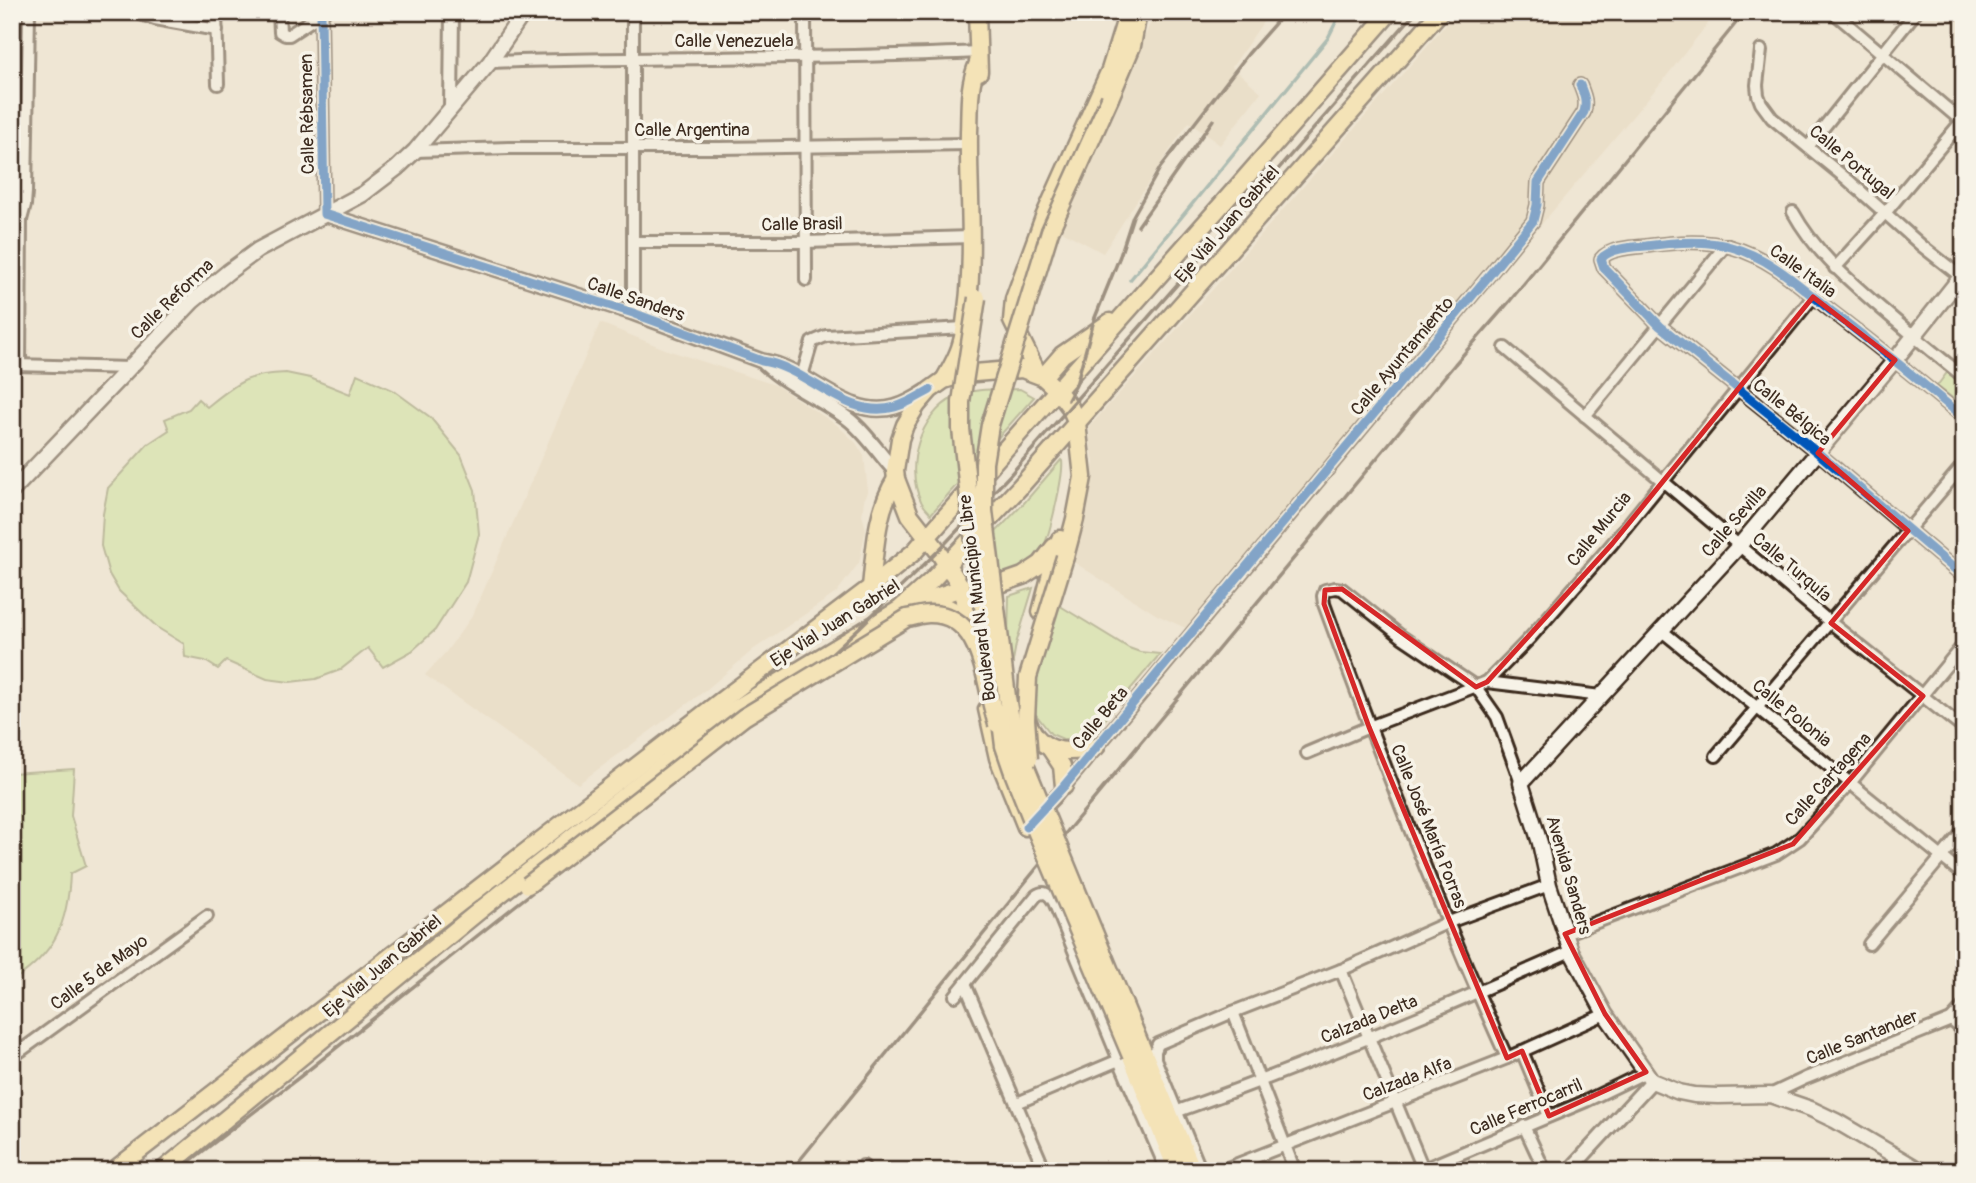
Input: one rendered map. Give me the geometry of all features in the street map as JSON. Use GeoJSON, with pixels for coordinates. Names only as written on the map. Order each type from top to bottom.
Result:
{"type":"FeatureCollection","features":[{"type":"Feature","properties":{"kind":"main road","name":"Calle Reforma"},"geometry":{"type":"LineString","coordinates":[[12,491],[193,301],[258,250],[363,194],[397,168],[415,151],[490,62],[524,12]]}},
{"type":"Feature","properties":{"kind":"main road","name":"Boulevard N. Municipio Libre"},"geometry":{"type":"LineString","coordinates":[[977,12],[980,92],[979,262],[977,298],[961,402],[961,429],[976,559],[1004,746],[1037,833],[1137,1056],[1193,1171]]}},
{"type":"Feature","properties":{"kind":"main road"},"geometry":{"type":"LineString","coordinates":[[1040,376],[1012,321],[1014,299],[1044,217],[1110,70],[1128,12]]}},
{"type":"Feature","properties":{"kind":"main road","name":"Boulevard N. Municipio Libre"},"geometry":{"type":"LineString","coordinates":[[1139,12],[1132,46],[1050,231],[993,412],[984,463],[984,512],[1012,726],[1137,1056],[1177,1171]]}},
{"type":"Feature","properties":{"kind":"main road","name":"Eje Vial Juan Gabriel"},"geometry":{"type":"LineString","coordinates":[[113,1171],[914,552],[1390,12]]}},
{"type":"Feature","properties":{"kind":"main road","name":"Eje Vial Juan Gabriel"},"geometry":{"type":"LineString","coordinates":[[162,1171],[479,911],[727,714],[900,609],[948,566],[1440,12]]}},
{"type":"Feature","properties":{"kind":"main road"},"geometry":{"type":"LineString","coordinates":[[871,587],[880,513],[895,475],[900,439],[905,425],[916,405],[937,385],[954,362],[962,342],[971,273],[971,82],[978,58]]}},
{"type":"Feature","properties":{"kind":"main road","name":"Calle Sevilla"},"geometry":{"type":"LineString","coordinates":[[1521,783],[1740,546],[1963,276]]}},
{"type":"Feature","properties":{"kind":"main road"},"geometry":{"type":"LineString","coordinates":[[1040,376],[1062,355],[1122,316]]}},
{"type":"Feature","properties":{"kind":"main road"},"geometry":{"type":"LineString","coordinates":[[937,385],[963,374],[1022,369],[1040,376],[1057,390],[1070,407],[1077,423],[1083,477],[1075,519],[1028,677],[1027,743],[1034,789]]}},
{"type":"Feature","properties":{"kind":"main road"},"geometry":{"type":"LineString","coordinates":[[900,609],[962,588],[1000,584],[1023,576],[1041,564],[1050,555],[1070,511],[1080,461]]}},
{"type":"Feature","properties":{"kind":"main road"},"geometry":{"type":"LineString","coordinates":[[895,475],[910,515],[962,588],[992,736],[1026,827]]}},
{"type":"Feature","properties":{"kind":"main road"},"geometry":{"type":"LineString","coordinates":[[1061,534],[1026,666],[1023,688],[1029,727],[1037,739],[1050,748],[1062,766],[1064,786]]}},
{"type":"Feature","properties":{"kind":"main road"},"geometry":{"type":"LineString","coordinates":[[928,600],[970,619]]}},
{"type":"Feature","properties":{"kind":"main road"},"geometry":{"type":"LineString","coordinates":[[479,911],[528,885],[744,717],[908,618],[928,614],[944,616],[968,634],[978,649],[1004,746]]}},
{"type":"Feature","properties":{"kind":"main road"},"geometry":{"type":"LineString","coordinates":[[1050,748],[1072,752],[1096,747]]}},
{"type":"Feature","properties":{"kind":"main road","name":"Avenida Sanders"},"geometry":{"type":"LineString","coordinates":[[1521,783],[1540,843],[1549,885],[1571,951],[1605,1014],[1649,1077]]}},
{"type":"Feature","properties":{"kind":"main road"},"geometry":{"type":"LineString","coordinates":[[1649,1077],[1679,1092],[1694,1095],[1770,1094],[1836,1121],[1921,1171]]}},
{"type":"Feature","properties":{"kind":"street"},"geometry":{"type":"LineString","coordinates":[[29,12],[26,192],[25,205],[17,220],[16,365],[130,368]]}},
{"type":"Feature","properties":{"kind":"street"},"geometry":{"type":"LineString","coordinates":[[135,12],[155,19],[217,30]]}},
{"type":"Feature","properties":{"kind":"street"},"geometry":{"type":"LineString","coordinates":[[216,12],[218,84]]}},
{"type":"Feature","properties":{"kind":"street"},"geometry":{"type":"LineString","coordinates":[[279,12],[280,32],[285,36],[322,13]]}},
{"type":"Feature","properties":{"kind":"street"},"geometry":{"type":"LineString","coordinates":[[451,108],[452,12]]}},
{"type":"Feature","properties":{"kind":"street"},"geometry":{"type":"LineString","coordinates":[[633,12],[633,313]]}},
{"type":"Feature","properties":{"kind":"street"},"geometry":{"type":"LineString","coordinates":[[804,12],[806,280]]}},
{"type":"Feature","properties":{"kind":"street"},"geometry":{"type":"LineString","coordinates":[[1833,12],[1963,122],[1835,268]]}},
{"type":"Feature","properties":{"kind":"street"},"geometry":{"type":"LineString","coordinates":[[1808,146],[1916,12]]}},
{"type":"Feature","properties":{"kind":"street","name":"Calle Rébsamen"},"geometry":{"type":"LineString","coordinates":[[322,13],[324,215]]}},
{"type":"Feature","properties":{"kind":"street","name":"Calle Portugal"},"geometry":{"type":"LineString","coordinates":[[1761,50],[1757,85],[1761,103],[1772,118],[1963,276]]}},
{"type":"Feature","properties":{"kind":"street","name":"Calle Venezuela"},"geometry":{"type":"LineString","coordinates":[[490,62],[978,58]]}},
{"type":"Feature","properties":{"kind":"street","name":"Calle Ayuntamiento"},"geometry":{"type":"LineString","coordinates":[[1197,627],[1533,221],[1538,182],[1584,112],[1585,96],[1580,85]]}},
{"type":"Feature","properties":{"kind":"street","name":"Calle Argentina"},"geometry":{"type":"LineString","coordinates":[[415,151],[969,144]]}},
{"type":"Feature","properties":{"kind":"street","name":"Calle Italia"},"geometry":{"type":"LineString","coordinates":[[1793,212],[1811,240],[1835,268],[1964,377]]}},
{"type":"Feature","properties":{"kind":"street","name":"Calle Sanders"},"geometry":{"type":"LineString","coordinates":[[324,215],[633,313],[781,366],[842,399],[868,409],[895,407],[937,385]]}},
{"type":"Feature","properties":{"kind":"street","name":"Calle Brasil"},"geometry":{"type":"LineString","coordinates":[[633,242],[806,242],[971,237]]}},
{"type":"Feature","properties":{"kind":"street","name":"Calle Italia"},"geometry":{"type":"LineString","coordinates":[[1604,268],[1601,259],[1604,255],[1625,249],[1680,243],[1726,245],[1756,256],[1895,360],[1964,418]]}},
{"type":"Feature","properties":{"kind":"street"},"geometry":{"type":"LineString","coordinates":[[1585,416],[1726,245]]}},
{"type":"Feature","properties":{"kind":"street","name":"Calle Bélgica"},"geometry":{"type":"LineString","coordinates":[[1604,268],[1660,326],[1818,453],[1964,577]]}},
{"type":"Feature","properties":{"kind":"street","name":"Calle Murcia"},"geometry":{"type":"LineString","coordinates":[[1307,753],[1476,687],[1487,682],[1506,665],[1612,544],[1813,297]]}},
{"type":"Feature","properties":{"kind":"street"},"geometry":{"type":"LineString","coordinates":[[802,376],[812,342],[826,336],[964,328]]}},
{"type":"Feature","properties":{"kind":"street","name":"Calle Turquía"},"geometry":{"type":"LineString","coordinates":[[1505,348],[1831,623],[1964,729]]}},
{"type":"Feature","properties":{"kind":"street","name":"Calle Sanders"},"geometry":{"type":"LineString","coordinates":[[762,361],[776,373],[850,420],[873,443],[895,475]]}},
{"type":"Feature","properties":{"kind":"street"},"geometry":{"type":"LineString","coordinates":[[1716,756],[1964,464]]}},
{"type":"Feature","properties":{"kind":"street","name":"Calle José María Porras"},"geometry":{"type":"LineString","coordinates":[[1476,687],[1402,637],[1342,589],[1335,587],[1325,590],[1324,604],[1369,727],[1507,1058]]}},
{"type":"Feature","properties":{"kind":"street","name":"Calle Beta"},"geometry":{"type":"LineString","coordinates":[[1026,827],[1064,786],[1197,627]]}},
{"type":"Feature","properties":{"kind":"street","name":"Calle Polonia"},"geometry":{"type":"LineString","coordinates":[[1662,631],[1964,875]]}},
{"type":"Feature","properties":{"kind":"street","name":"Calle Cartagena"},"geometry":{"type":"LineString","coordinates":[[1564,934],[1776,854],[1800,838],[1850,783],[1964,644]]}},
{"type":"Feature","properties":{"kind":"street"},"geometry":{"type":"LineString","coordinates":[[1487,682],[1601,696]]}},
{"type":"Feature","properties":{"kind":"street"},"geometry":{"type":"LineString","coordinates":[[1476,687],[1497,717],[1521,783]]}},
{"type":"Feature","properties":{"kind":"street"},"geometry":{"type":"LineString","coordinates":[[1869,944],[1964,830]]}},
{"type":"Feature","properties":{"kind":"street"},"geometry":{"type":"LineString","coordinates":[[1017,1103],[1155,1051],[1158,1044],[1233,1012],[1341,970],[1449,922],[1549,885]]}},
{"type":"Feature","properties":{"kind":"street"},"geometry":{"type":"LineString","coordinates":[[956,996],[1036,896],[1040,893],[1050,896],[1137,1056],[1178,1111],[1201,1171]]}},
{"type":"Feature","properties":{"kind":"street","name":"Calle 5 de Mayo"},"geometry":{"type":"LineString","coordinates":[[12,1057],[207,916]]}},
{"type":"Feature","properties":{"kind":"street","name":"Calzada Delta"},"geometry":{"type":"LineString","coordinates":[[1178,1111],[1371,1038],[1571,951]]}},
{"type":"Feature","properties":{"kind":"street"},"geometry":{"type":"LineString","coordinates":[[1341,970],[1371,1038],[1422,1170]]}},
{"type":"Feature","properties":{"kind":"street"},"geometry":{"type":"LineString","coordinates":[[964,984],[1045,1171]]}},
{"type":"Feature","properties":{"kind":"street","name":"Calle Santander"},"geometry":{"type":"LineString","coordinates":[[1770,1094],[1951,1020],[1964,1006]]}},
{"type":"Feature","properties":{"kind":"street"},"geometry":{"type":"LineString","coordinates":[[1233,1012],[1296,1171]]}},
{"type":"Feature","properties":{"kind":"street","name":"Calzada Alfa"},"geometry":{"type":"LineString","coordinates":[[1220,1171],[1507,1058],[1605,1014]]}},
{"type":"Feature","properties":{"kind":"street"},"geometry":{"type":"LineString","coordinates":[[1951,1020],[1964,1031]]}},
{"type":"Feature","properties":{"kind":"street"},"geometry":{"type":"LineString","coordinates":[[1522,1051],[1549,1116]]}},
{"type":"Feature","properties":{"kind":"street"},"geometry":{"type":"LineString","coordinates":[[1137,1056],[1167,1171]]}},
{"type":"Feature","properties":{"kind":"street"},"geometry":{"type":"LineString","coordinates":[[1569,1171],[1649,1077]]}},
{"type":"Feature","properties":{"kind":"street","name":"Calle Ferrocarril"},"geometry":{"type":"LineString","coordinates":[[1422,1170],[1649,1077]]}},
{"type":"Feature","properties":{"kind":"street"},"geometry":{"type":"LineString","coordinates":[[1524,1126],[1545,1171]]}},
{"type":"Feature","properties":{"kind":"highlighted area"},"geometry":{"type":"Polygon","coordinates":[[[1813,297],[1895,360],[1818,453],[1908,531],[1831,623],[1923,696],[1793,844],[1565,934],[1605,1014],[1646,1072],[1549,1116],[1522,1051],[1507,1058],[1369,727],[1324,604],[1325,590],[1342,589],[1476,687],[1487,682],[1612,544],[1813,297]]]}},
{"type":"Feature","properties":{"kind":"shaded area"},"geometry":{"type":"Polygon","coordinates":[[[1155,12],[1270,12],[1232,67],[1261,92],[1220,145],[1189,122],[1103,253],[1062,231],[1155,12]]]}},
{"type":"Feature","properties":{"kind":"shaded area"},"geometry":{"type":"Polygon","coordinates":[[[1457,12],[1717,12],[1665,78],[1199,634],[1157,615],[1069,559],[1091,489],[1094,462],[1090,426],[1457,12]]]}},
{"type":"Feature","properties":{"kind":"shaded area"},"geometry":{"type":"Polygon","coordinates":[[[600,323],[670,351],[775,385],[837,425],[856,443],[864,456],[868,492],[862,515],[866,529],[859,563],[836,593],[754,649],[706,690],[578,784],[425,675],[473,615],[600,323]]]}},
{"type":"Feature","properties":{"kind":"green space"},"geometry":{"type":"Polygon","coordinates":[[[1949,370],[1964,383],[1964,407],[1937,386],[1949,370]]]}},
{"type":"Feature","properties":{"kind":"green space"},"geometry":{"type":"Polygon","coordinates":[[[286,373],[310,378],[350,394],[357,374],[393,390],[430,417],[461,455],[475,490],[479,534],[466,582],[435,630],[412,651],[383,667],[368,648],[340,670],[316,679],[290,682],[267,679],[226,661],[218,669],[205,661],[185,657],[184,644],[158,628],[119,591],[109,574],[101,546],[108,488],[148,444],[169,430],[165,419],[189,409],[198,399],[207,407],[243,381],[261,375],[286,373]]]}},
{"type":"Feature","properties":{"kind":"green space"},"geometry":{"type":"Polygon","coordinates":[[[1020,389],[1034,397],[931,514],[921,501],[914,472],[918,442],[924,428],[943,405],[955,397],[987,390],[1020,389]]]}},
{"type":"Feature","properties":{"kind":"green space"},"geometry":{"type":"Polygon","coordinates":[[[1061,460],[1061,479],[1055,507],[1041,551],[1032,560],[998,575],[992,536],[1061,460]]]}},
{"type":"Feature","properties":{"kind":"green space"},"geometry":{"type":"Polygon","coordinates":[[[1033,588],[1016,644],[1011,672],[1007,672],[1009,596],[1033,588]]]}},
{"type":"Feature","properties":{"kind":"green space"},"geometry":{"type":"Polygon","coordinates":[[[1057,604],[1129,648],[1160,654],[1098,728],[1077,740],[1063,739],[1051,734],[1034,712],[1033,681],[1057,604]]]}},
{"type":"Feature","properties":{"kind":"green space"},"geometry":{"type":"Polygon","coordinates":[[[74,769],[71,816],[86,866],[70,874],[66,908],[49,948],[27,971],[12,981],[12,773],[74,769]]]}},
{"type":"Feature","properties":{"kind":"waterway"},"geometry":{"type":"LineString","coordinates":[[1130,280],[1328,38],[1341,12]]}},
{"type":"Feature","properties":{"kind":"railway"},"geometry":{"type":"LineString","coordinates":[[1068,400],[1076,385],[1094,320],[1133,216],[1160,168],[1248,54],[1285,12]]}},
{"type":"Feature","properties":{"kind":"railway"},"geometry":{"type":"LineString","coordinates":[[177,1171],[791,691],[859,628],[938,551],[1010,475],[1416,12]]}},
{"type":"Feature","properties":{"kind":"railway"},"geometry":{"type":"LineString","coordinates":[[791,1171],[1045,858],[1509,302],[1745,12]]}},
{"type":"Feature","properties":{"kind":"railway"},"geometry":{"type":"LineString","coordinates":[[1138,226],[1213,120]]}},
{"type":"Feature","properties":{"kind":"cycle path"},"geometry":{"type":"LineString","coordinates":[[321,12],[324,214],[633,313],[796,373],[860,407],[895,407],[930,390]]}},
{"type":"Feature","properties":{"kind":"cycle path"},"geometry":{"type":"LineString","coordinates":[[1026,827],[1064,786],[1533,221],[1538,182],[1584,112],[1584,95],[1580,85]]}},
{"type":"Feature","properties":{"kind":"cycle path"},"geometry":{"type":"LineString","coordinates":[[1964,418],[1796,282],[1745,252],[1711,243],[1678,242],[1622,249],[1610,252],[1601,259],[1604,268],[1660,326],[1818,453],[1964,577]]}}]}
